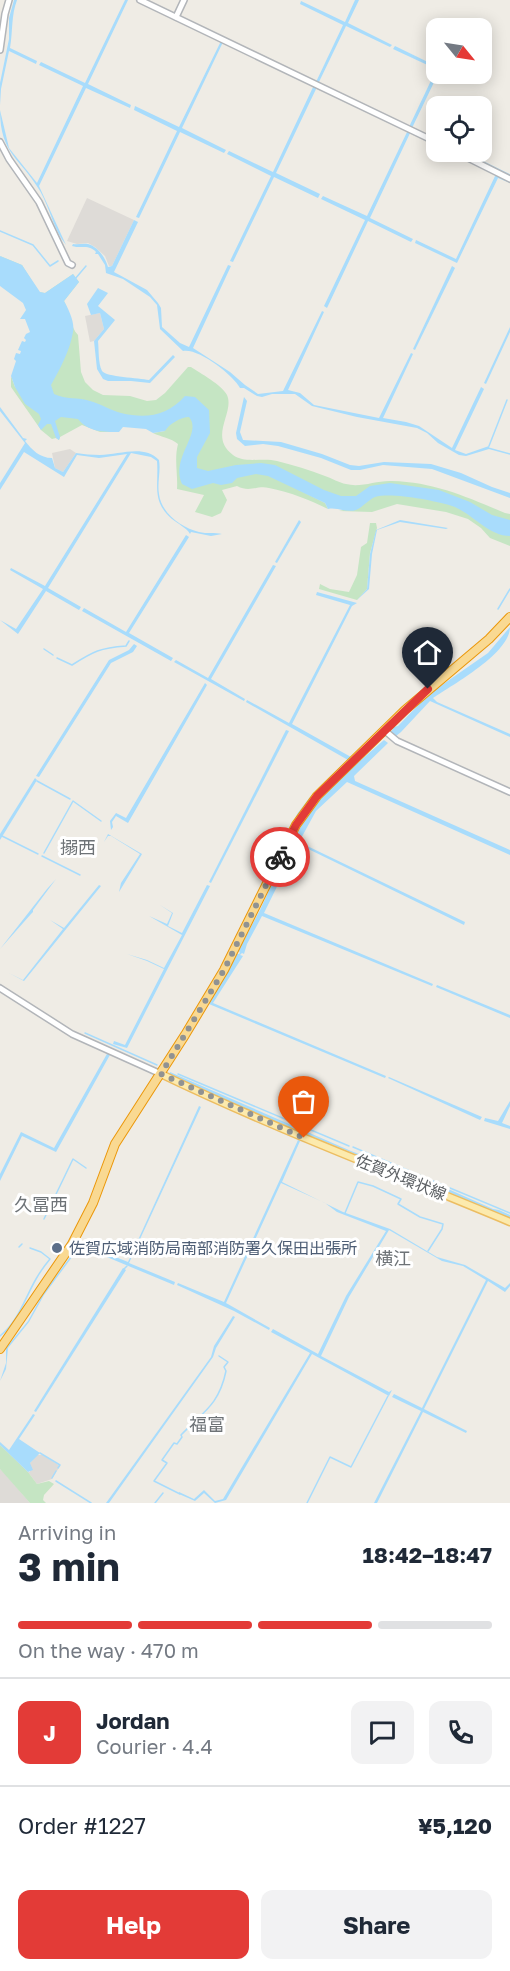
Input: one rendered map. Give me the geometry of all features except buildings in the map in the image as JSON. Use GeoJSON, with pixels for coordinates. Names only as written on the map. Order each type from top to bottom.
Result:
{"type":"FeatureCollection","features":[{"type":"Feature","properties":{"kind":"highway"},"geometry":{"type":"LineString","coordinates":[[0,1349],[72,1244],[89,1212],[115,1144],[161,1074],[224,970],[305,810],[384,730],[428,689],[489,639],[510,617]]}},
{"type":"Feature","properties":{"kind":"main road","name":"佐賀外環状線"},"geometry":{"type":"LineString","coordinates":[[161,1074],[304,1138],[510,1222]]}},
{"type":"Feature","properties":{"kind":"street"},"geometry":{"type":"LineString","coordinates":[[0,50],[9,0]]}},
{"type":"Feature","properties":{"kind":"street"},"geometry":{"type":"LineString","coordinates":[[140,0],[426,137]]}},
{"type":"Feature","properties":{"kind":"street"},"geometry":{"type":"LineString","coordinates":[[176,17],[184,0]]}},
{"type":"Feature","properties":{"kind":"street"},"geometry":{"type":"LineString","coordinates":[[0,142],[39,202],[68,263],[72,264]]}},
{"type":"Feature","properties":{"kind":"street"},"geometry":{"type":"LineString","coordinates":[[476,162],[510,179]]}},
{"type":"Feature","properties":{"kind":"street"},"geometry":{"type":"LineString","coordinates":[[384,730],[397,741],[510,792]]}},
{"type":"Feature","properties":{"kind":"street"},"geometry":{"type":"LineString","coordinates":[[0,988],[72,1034],[161,1074]]}},
{"type":"Feature","properties":{"kind":"shaded area"},"geometry":{"type":"Polygon","coordinates":[[[87,198],[134,220],[112,266],[109,266],[105,256],[88,243],[77,244],[67,241],[87,198]]]}},
{"type":"Feature","properties":{"kind":"shaded area"},"geometry":{"type":"Polygon","coordinates":[[[100,313],[104,329],[94,341],[90,342],[85,316],[100,313]]]}},
{"type":"Feature","properties":{"kind":"shaded area"},"geometry":{"type":"Polygon","coordinates":[[[70,449],[76,453],[63,472],[55,468],[52,453],[70,449]]]}},
{"type":"Feature","properties":{"kind":"shaded area"},"geometry":{"type":"Polygon","coordinates":[[[37,1455],[43,1455],[60,1466],[52,1479],[37,1484],[28,1472],[30,1472],[30,1463],[37,1455]]]}},
{"type":"Feature","properties":{"kind":"shaded area"},"geometry":{"type":"Polygon","coordinates":[[[0,1469],[5,1474],[30,1503],[0,1503],[0,1469]]]}},
{"type":"Feature","properties":{"kind":"green space"},"geometry":{"type":"Polygon","coordinates":[[[0,256],[22,265],[39,292],[45,293],[73,274],[79,282],[64,301],[73,328],[78,335],[81,372],[85,382],[93,390],[103,395],[130,396],[147,401],[156,400],[188,367],[191,367],[216,383],[227,395],[229,402],[222,432],[223,440],[226,448],[238,458],[277,461],[352,485],[392,481],[436,487],[510,514],[510,525],[469,504],[391,486],[343,501],[275,468],[205,475],[193,467],[207,411],[149,422],[41,397],[44,301],[0,256]]]}},
{"type":"Feature","properties":{"kind":"green space"},"geometry":{"type":"Polygon","coordinates":[[[11,376],[15,387],[119,432],[100,432],[82,425],[60,437],[59,440],[52,439],[41,430],[11,387],[11,376]]]}},
{"type":"Feature","properties":{"kind":"green space"},"geometry":{"type":"Polygon","coordinates":[[[186,412],[199,419],[183,479],[258,472],[270,475],[325,503],[328,509],[277,490],[265,487],[246,489],[237,486],[222,490],[227,500],[221,513],[212,517],[195,512],[204,495],[177,489],[178,444],[153,433],[165,431],[165,424],[186,412]]]}},
{"type":"Feature","properties":{"kind":"green space"},"geometry":{"type":"Polygon","coordinates":[[[385,492],[447,502],[510,533],[510,546],[490,538],[468,519],[446,512],[397,504],[372,512],[339,511],[353,508],[385,492]]]}},
{"type":"Feature","properties":{"kind":"green space"},"geometry":{"type":"Polygon","coordinates":[[[370,523],[376,523],[377,528],[370,553],[367,589],[357,600],[319,589],[320,584],[330,589],[349,592],[357,575],[361,547],[367,543],[370,523]]]}},
{"type":"Feature","properties":{"kind":"green space"},"geometry":{"type":"Polygon","coordinates":[[[0,1445],[37,1484],[49,1481],[54,1484],[44,1495],[43,1500],[46,1503],[30,1503],[0,1469],[0,1445]]]}},
{"type":"Feature","properties":{"kind":"water"},"geometry":{"type":"Polygon","coordinates":[[[14,0],[17,0],[10,48],[37,61],[36,64],[9,51],[0,105],[0,83],[9,39],[9,18],[14,0]]]}},
{"type":"Feature","properties":{"kind":"water"},"geometry":{"type":"Polygon","coordinates":[[[125,0],[128,0],[88,84],[131,105],[130,108],[86,88],[39,186],[66,245],[58,233],[40,191],[8,147],[1,125],[0,110],[9,148],[37,183],[83,86],[39,65],[41,62],[85,83],[125,0]]]}},
{"type":"Feature","properties":{"kind":"water"},"geometry":{"type":"Polygon","coordinates":[[[355,0],[359,0],[348,23],[392,45],[390,47],[346,26],[318,84],[316,82],[343,25],[300,4],[301,1],[345,22],[355,0]]]}},
{"type":"Feature","properties":{"kind":"water"},"geometry":{"type":"Polygon","coordinates":[[[221,41],[223,42],[182,128],[226,150],[224,153],[180,132],[139,218],[136,217],[177,131],[134,110],[135,106],[179,127],[221,41]]]}},
{"type":"Feature","properties":{"kind":"water"},"geometry":{"type":"Polygon","coordinates":[[[395,46],[426,61],[426,64],[393,49],[395,46]]]}},
{"type":"Feature","properties":{"kind":"water"},"geometry":{"type":"Polygon","coordinates":[[[429,84],[433,84],[412,128],[409,127],[429,84]]]}},
{"type":"Feature","properties":{"kind":"water"},"geometry":{"type":"Polygon","coordinates":[[[314,85],[317,87],[276,173],[320,194],[318,198],[274,177],[233,262],[230,261],[271,176],[227,154],[229,151],[273,172],[314,85]]]}},
{"type":"Feature","properties":{"kind":"water"},"geometry":{"type":"Polygon","coordinates":[[[408,130],[411,131],[370,218],[413,239],[411,242],[368,221],[327,308],[324,306],[365,220],[321,199],[323,196],[367,216],[408,130]]]}},
{"type":"Feature","properties":{"kind":"water"},"geometry":{"type":"Polygon","coordinates":[[[496,174],[510,183],[498,178],[457,263],[415,243],[416,240],[456,259],[496,174]]]}},
{"type":"Feature","properties":{"kind":"water"},"geometry":{"type":"Polygon","coordinates":[[[134,220],[138,222],[114,272],[147,290],[161,308],[162,327],[180,343],[189,347],[228,265],[231,266],[193,348],[258,394],[283,391],[322,311],[324,312],[288,390],[300,393],[314,405],[379,418],[411,353],[413,354],[383,418],[419,426],[452,448],[481,387],[484,389],[455,450],[466,454],[489,446],[489,449],[466,456],[459,455],[417,428],[312,406],[295,394],[272,394],[262,397],[240,388],[215,364],[198,354],[183,351],[160,329],[157,305],[150,297],[123,279],[106,273],[105,265],[93,250],[87,247],[72,246],[73,244],[92,245],[101,253],[108,267],[112,266],[134,220]]]}},
{"type":"Feature","properties":{"kind":"water"},"geometry":{"type":"Polygon","coordinates":[[[0,256],[22,265],[40,292],[45,293],[73,274],[79,282],[64,301],[73,325],[72,339],[51,385],[54,394],[94,402],[121,413],[139,416],[163,412],[185,396],[195,397],[209,410],[210,433],[197,457],[197,468],[208,471],[236,465],[261,463],[275,465],[341,496],[356,496],[370,486],[390,483],[439,490],[470,502],[492,515],[510,520],[510,536],[486,528],[457,508],[411,497],[391,495],[375,497],[356,510],[328,509],[325,503],[268,476],[256,474],[237,478],[232,483],[221,485],[213,483],[192,489],[182,484],[179,474],[192,431],[189,417],[176,421],[165,431],[153,433],[146,429],[123,427],[119,432],[108,432],[87,427],[78,419],[61,417],[55,421],[59,440],[51,424],[47,424],[41,430],[38,425],[41,419],[39,414],[25,404],[11,376],[16,353],[20,354],[21,351],[18,350],[22,341],[25,342],[26,334],[30,332],[25,319],[20,319],[26,310],[23,303],[0,286],[0,256]]]}},
{"type":"Feature","properties":{"kind":"water"},"geometry":{"type":"Polygon","coordinates":[[[452,266],[455,268],[415,350],[413,349],[452,266]]]}},
{"type":"Feature","properties":{"kind":"water"},"geometry":{"type":"Polygon","coordinates":[[[98,288],[108,293],[98,306],[115,320],[98,341],[102,371],[116,376],[149,380],[173,355],[175,357],[150,383],[108,381],[103,379],[97,369],[94,341],[104,329],[100,313],[91,315],[87,304],[98,288]]]}},
{"type":"Feature","properties":{"kind":"water"},"geometry":{"type":"Polygon","coordinates":[[[510,327],[510,332],[486,384],[484,383],[510,327]]]}},
{"type":"Feature","properties":{"kind":"water"},"geometry":{"type":"Polygon","coordinates":[[[244,397],[247,401],[240,432],[243,440],[281,442],[350,465],[384,462],[431,464],[461,473],[510,493],[510,498],[432,469],[383,465],[351,470],[321,458],[278,446],[263,444],[245,446],[237,439],[236,433],[244,397]]]}},
{"type":"Feature","properties":{"kind":"water"},"geometry":{"type":"Polygon","coordinates":[[[0,407],[23,438],[27,439],[25,441],[30,447],[40,455],[52,458],[55,468],[63,472],[76,453],[100,455],[139,451],[153,455],[159,460],[158,486],[161,501],[173,519],[192,530],[222,534],[211,536],[191,532],[190,534],[172,519],[161,506],[157,492],[157,461],[151,457],[131,453],[48,588],[81,607],[79,610],[46,591],[18,634],[0,620],[16,629],[43,589],[10,570],[11,568],[45,586],[127,454],[99,458],[77,455],[64,477],[24,452],[0,490],[0,483],[25,443],[0,411],[0,407]]]}},
{"type":"Feature","properties":{"kind":"water"},"geometry":{"type":"Polygon","coordinates":[[[299,520],[301,522],[277,563],[275,562],[299,520]]]}},
{"type":"Feature","properties":{"kind":"water"},"geometry":{"type":"Polygon","coordinates":[[[400,520],[448,528],[400,522],[377,530],[369,589],[357,600],[367,589],[370,554],[376,530],[400,520]]]}},
{"type":"Feature","properties":{"kind":"water"},"geometry":{"type":"Polygon","coordinates":[[[186,535],[189,537],[129,633],[173,658],[171,661],[82,611],[84,608],[126,632],[186,535]]]}},
{"type":"Feature","properties":{"kind":"water"},"geometry":{"type":"Polygon","coordinates":[[[273,565],[276,566],[211,679],[245,699],[244,701],[174,662],[176,660],[208,678],[273,565]]]}},
{"type":"Feature","properties":{"kind":"water"},"geometry":{"type":"Polygon","coordinates":[[[317,592],[357,603],[352,606],[292,724],[351,757],[348,760],[246,702],[247,700],[289,723],[350,605],[316,595],[317,592]]]}},
{"type":"Feature","properties":{"kind":"water"},"geometry":{"type":"Polygon","coordinates":[[[510,627],[508,637],[491,657],[433,698],[437,702],[510,734],[510,737],[430,701],[396,736],[391,732],[429,694],[488,653],[510,627]]]}},
{"type":"Feature","properties":{"kind":"water"},"geometry":{"type":"Polygon","coordinates":[[[134,644],[137,646],[133,652],[111,663],[39,777],[36,776],[109,660],[129,650],[134,644]]]}},
{"type":"Feature","properties":{"kind":"water"},"geometry":{"type":"Polygon","coordinates":[[[205,683],[207,685],[128,823],[116,816],[111,830],[110,821],[116,813],[126,818],[205,683]]]}},
{"type":"Feature","properties":{"kind":"water"},"geometry":{"type":"Polygon","coordinates":[[[286,730],[289,731],[211,883],[209,882],[286,730]]]}},
{"type":"Feature","properties":{"kind":"water"},"geometry":{"type":"Polygon","coordinates":[[[384,740],[388,743],[354,776],[355,781],[510,850],[510,855],[347,782],[316,811],[299,842],[465,922],[464,925],[298,844],[264,913],[433,984],[432,986],[262,916],[244,954],[240,955],[243,956],[213,1003],[386,1076],[385,1078],[209,1004],[239,954],[238,951],[290,845],[309,813],[346,773],[384,740]]]}},
{"type":"Feature","properties":{"kind":"water"},"geometry":{"type":"Polygon","coordinates":[[[35,778],[37,780],[0,840],[0,834],[35,778]]]}},
{"type":"Feature","properties":{"kind":"water"},"geometry":{"type":"Polygon","coordinates":[[[108,834],[142,854],[119,892],[121,883],[140,854],[111,836],[108,836],[104,842],[108,834]]]}},
{"type":"Feature","properties":{"kind":"water"},"geometry":{"type":"Polygon","coordinates":[[[56,879],[33,912],[0,949],[56,879]]]}},
{"type":"Feature","properties":{"kind":"water"},"geometry":{"type":"Polygon","coordinates":[[[99,885],[101,886],[24,981],[9,973],[23,980],[63,929],[50,920],[64,928],[99,885]]]}},
{"type":"Feature","properties":{"kind":"water"},"geometry":{"type":"Polygon","coordinates":[[[207,885],[210,886],[127,1048],[113,1044],[114,1041],[125,1045],[164,969],[127,954],[147,960],[164,968],[182,935],[149,916],[167,924],[172,913],[160,905],[173,913],[168,926],[182,933],[207,885]]]}},
{"type":"Feature","properties":{"kind":"water"},"geometry":{"type":"Polygon","coordinates":[[[437,985],[510,1015],[510,1018],[436,987],[437,985]]]}},
{"type":"Feature","properties":{"kind":"water"},"geometry":{"type":"Polygon","coordinates":[[[108,1052],[111,1053],[56,1152],[22,1136],[0,1181],[0,1174],[21,1132],[54,1148],[108,1052]]]}},
{"type":"Feature","properties":{"kind":"water"},"geometry":{"type":"Polygon","coordinates":[[[170,1072],[351,1151],[499,1210],[510,1215],[510,1219],[257,1114],[169,1075],[170,1072]]]}},
{"type":"Feature","properties":{"kind":"water"},"geometry":{"type":"Polygon","coordinates":[[[389,1077],[482,1117],[480,1120],[389,1077]]]}},
{"type":"Feature","properties":{"kind":"water"},"geometry":{"type":"Polygon","coordinates":[[[510,1101],[502,1123],[510,1126],[510,1129],[484,1121],[485,1118],[498,1121],[510,1101]]]}},
{"type":"Feature","properties":{"kind":"water"},"geometry":{"type":"Polygon","coordinates":[[[199,1106],[201,1107],[129,1263],[175,1282],[174,1285],[78,1245],[81,1243],[128,1262],[199,1106]]]}},
{"type":"Feature","properties":{"kind":"water"},"geometry":{"type":"Polygon","coordinates":[[[298,1140],[300,1141],[282,1182],[321,1201],[281,1183],[226,1303],[270,1328],[269,1330],[177,1285],[178,1283],[224,1302],[298,1140]]]}},
{"type":"Feature","properties":{"kind":"water"},"geometry":{"type":"Polygon","coordinates":[[[326,1203],[343,1212],[390,1229],[437,1257],[465,1265],[505,1288],[510,1283],[505,1292],[488,1281],[424,1409],[467,1431],[466,1433],[423,1412],[377,1503],[374,1503],[421,1411],[392,1397],[394,1394],[422,1408],[486,1280],[463,1266],[442,1261],[389,1230],[349,1297],[321,1356],[389,1392],[392,1390],[389,1396],[312,1354],[226,1500],[215,1503],[204,1493],[195,1501],[179,1494],[179,1492],[194,1499],[204,1490],[215,1501],[223,1499],[310,1353],[271,1332],[273,1329],[318,1354],[346,1296],[386,1231],[337,1212],[326,1203]]]}},
{"type":"Feature","properties":{"kind":"water"},"geometry":{"type":"Polygon","coordinates":[[[78,1249],[44,1295],[29,1322],[8,1348],[6,1369],[0,1381],[6,1363],[6,1348],[28,1321],[43,1294],[78,1249]]]}},
{"type":"Feature","properties":{"kind":"water"},"geometry":{"type":"Polygon","coordinates":[[[123,1268],[126,1270],[36,1412],[34,1411],[123,1268]]]}},
{"type":"Feature","properties":{"kind":"water"},"geometry":{"type":"Polygon","coordinates":[[[233,1316],[235,1317],[213,1357],[109,1503],[106,1503],[211,1357],[214,1346],[233,1316]]]}},
{"type":"Feature","properties":{"kind":"water"},"geometry":{"type":"Polygon","coordinates":[[[33,1414],[35,1415],[19,1439],[40,1453],[30,1463],[33,1470],[28,1472],[0,1445],[0,1442],[9,1450],[33,1414]]]}},
{"type":"Feature","properties":{"kind":"waterway"},"geometry":{"type":"LineString","coordinates":[[483,162],[510,175]]}},
{"type":"Feature","properties":{"kind":"waterway"},"geometry":{"type":"LineString","coordinates":[[0,231],[33,245],[50,266],[58,261]]}},
{"type":"Feature","properties":{"kind":"waterway"},"geometry":{"type":"LineString","coordinates":[[75,279],[86,266]]}},
{"type":"Feature","properties":{"kind":"waterway"},"geometry":{"type":"LineString","coordinates":[[489,446],[507,400]]}},
{"type":"Feature","properties":{"kind":"waterway"},"geometry":{"type":"LineString","coordinates":[[488,448],[510,454]]}},
{"type":"Feature","properties":{"kind":"waterway"},"geometry":{"type":"LineString","coordinates":[[498,609],[510,589]]}},
{"type":"Feature","properties":{"kind":"waterway"},"geometry":{"type":"LineString","coordinates":[[57,658],[72,665],[98,651],[126,646],[129,641]]}},
{"type":"Feature","properties":{"kind":"waterway"},"geometry":{"type":"LineString","coordinates":[[44,649],[53,655]]}},
{"type":"Feature","properties":{"kind":"waterway"},"geometry":{"type":"LineString","coordinates":[[258,893],[298,814],[311,797],[345,763]]}},
{"type":"Feature","properties":{"kind":"waterway"},"geometry":{"type":"LineString","coordinates":[[37,781],[70,799]]}},
{"type":"Feature","properties":{"kind":"waterway"},"geometry":{"type":"LineString","coordinates":[[44,853],[73,801],[101,821]]}},
{"type":"Feature","properties":{"kind":"waterway"},"geometry":{"type":"LineString","coordinates":[[2,836],[38,854]]}},
{"type":"Feature","properties":{"kind":"waterway"},"geometry":{"type":"LineString","coordinates":[[42,856],[80,875]]}},
{"type":"Feature","properties":{"kind":"waterway"},"geometry":{"type":"LineString","coordinates":[[85,1033],[157,1065]]}},
{"type":"Feature","properties":{"kind":"waterway"},"geometry":{"type":"LineString","coordinates":[[178,1074],[349,1146]]}},
{"type":"Feature","properties":{"kind":"waterway"},"geometry":{"type":"LineString","coordinates":[[353,1147],[447,1187]]}},
{"type":"Feature","properties":{"kind":"waterway"},"geometry":{"type":"LineString","coordinates":[[44,1219],[73,1159],[86,1168]]}},
{"type":"Feature","properties":{"kind":"waterway"},"geometry":{"type":"LineString","coordinates":[[345,1213],[358,1182],[373,1186],[401,1199],[398,1204],[420,1217],[443,1224],[428,1251]]}},
{"type":"Feature","properties":{"kind":"waterway"},"geometry":{"type":"LineString","coordinates":[[450,1188],[510,1213]]}},
{"type":"Feature","properties":{"kind":"waterway"},"geometry":{"type":"LineString","coordinates":[[19,1247],[22,1244]]}},
{"type":"Feature","properties":{"kind":"waterway"},"geometry":{"type":"LineString","coordinates":[[0,1336],[16,1317],[36,1279],[50,1259],[30,1248]]}},
{"type":"Feature","properties":{"kind":"waterway"},"geometry":{"type":"LineString","coordinates":[[124,1269],[127,1266]]}},
{"type":"Feature","properties":{"kind":"waterway"},"geometry":{"type":"LineString","coordinates":[[180,1494],[154,1481],[167,1463],[162,1460],[174,1443],[177,1444],[181,1435],[209,1407],[219,1392],[226,1371],[224,1367],[228,1362],[219,1356]]}},
{"type":"Feature","properties":{"kind":"waterway"},"geometry":{"type":"LineString","coordinates":[[307,1503],[330,1457],[351,1467],[388,1396]]}},
{"type":"Feature","properties":{"kind":"waterway"},"geometry":{"type":"LineString","coordinates":[[40,1453],[60,1465],[58,1468]]}},
{"type":"Feature","properties":{"kind":"waterway"},"geometry":{"type":"LineString","coordinates":[[52,1478],[56,1471]]}},
{"type":"Feature","properties":{"kind":"waterway"},"geometry":{"type":"LineString","coordinates":[[56,1481],[91,1503]]}},
{"type":"Feature","properties":{"kind":"waterway"},"geometry":{"type":"LineString","coordinates":[[155,1503],[163,1493]]}},
{"type":"Feature","properties":{"kind":"way so far"},"geometry":{"type":"LineString","coordinates":[[280,857],[224,970],[161,1074],[304,1138]]}},
{"type":"Feature","properties":{"kind":"place","name":"佐賀広域消防局南部消防署久保田出張所"},"geometry":{"type":"Point","coordinates":[57,1248]}},
{"type":"Feature","properties":{"kind":"district","name":"搦西"},"geometry":{"type":"Point","coordinates":[78,848]}},
{"type":"Feature","properties":{"kind":"district","name":"久冨西"},"geometry":{"type":"Point","coordinates":[41,1205]}},
{"type":"Feature","properties":{"kind":"district","name":"横江"},"geometry":{"type":"Point","coordinates":[393,1259]}},
{"type":"Feature","properties":{"kind":"district","name":"福富"},"geometry":{"type":"Point","coordinates":[207,1425]}},
{"type":"Feature","properties":{"kind":"route"},"geometry":{"type":"LineString","coordinates":[[280,857],[305,810],[317,796],[428,689]]}}]}
